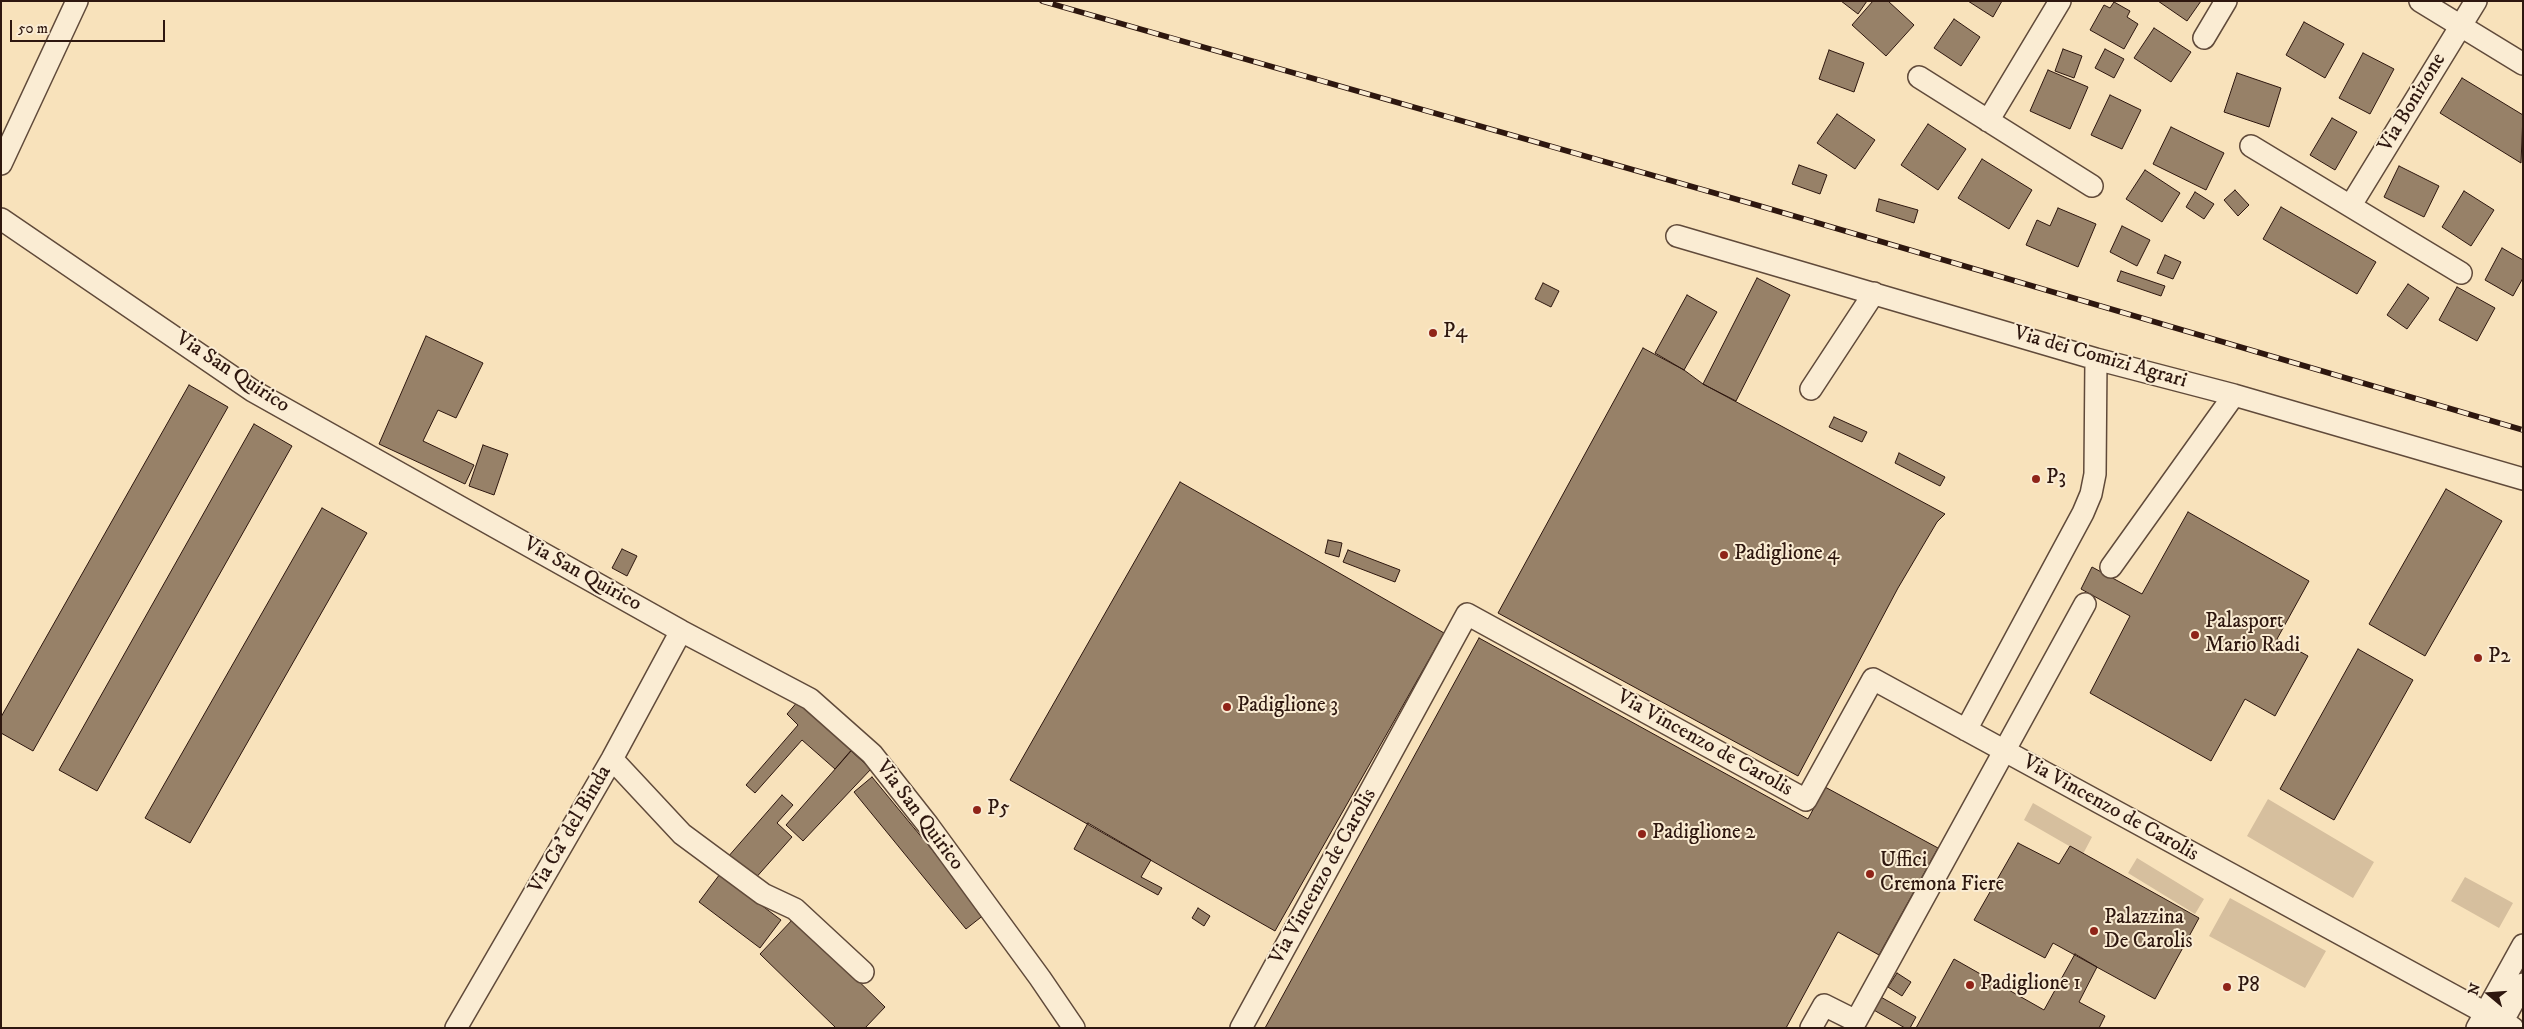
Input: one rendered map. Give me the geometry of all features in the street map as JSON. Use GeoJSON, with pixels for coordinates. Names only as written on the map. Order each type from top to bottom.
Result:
{"type":"FeatureCollection","features":[{"type":"Feature","properties":{"kind":"street"},"geometry":{"type":"LineString","coordinates":[[1,164],[77,1]]}},
{"type":"Feature","properties":{"kind":"street"},"geometry":{"type":"LineString","coordinates":[[1988,121],[2060,1]]}},
{"type":"Feature","properties":{"kind":"street"},"geometry":{"type":"LineString","coordinates":[[2204,38],[2226,1]]}},
{"type":"Feature","properties":{"kind":"street"},"geometry":{"type":"LineString","coordinates":[[2420,1],[2469,12],[2523,64]]}},
{"type":"Feature","properties":{"kind":"street","name":"Via Bonizone"},"geometry":{"type":"LineString","coordinates":[[2351,205],[2469,12]]}},
{"type":"Feature","properties":{"kind":"street"},"geometry":{"type":"LineString","coordinates":[[1920,76],[2092,186]]}},
{"type":"Feature","properties":{"kind":"street"},"geometry":{"type":"LineString","coordinates":[[2251,146],[2461,273]]}},
{"type":"Feature","properties":{"kind":"street","name":"Via San Quirico"},"geometry":{"type":"LineString","coordinates":[[1,219],[253,391],[681,631],[810,699],[872,754],[934,833],[1074,1028]]}},
{"type":"Feature","properties":{"kind":"street","name":"Via dei Comizi Agrari"},"geometry":{"type":"LineString","coordinates":[[1677,236],[2096,359],[2234,395],[2523,479]]}},
{"type":"Feature","properties":{"kind":"street"},"geometry":{"type":"LineString","coordinates":[[1811,389],[1874,293]]}},
{"type":"Feature","properties":{"kind":"street"},"geometry":{"type":"LineString","coordinates":[[1966,730],[2084,513],[2091,494],[2095,474],[2096,359]]}},
{"type":"Feature","properties":{"kind":"street"},"geometry":{"type":"LineString","coordinates":[[2111,567],[2234,395]]}},
{"type":"Feature","properties":{"kind":"street"},"geometry":{"type":"LineString","coordinates":[[1811,1028],[1824,1005],[1856,1021],[2006,752],[2085,604]]}},
{"type":"Feature","properties":{"kind":"street","name":"Via Vincenzo de Carolis"},"geometry":{"type":"LineString","coordinates":[[1241,1028],[1468,614],[1806,800],[1873,679],[2495,1024]]}},
{"type":"Feature","properties":{"kind":"street","name":"Via Ca' del Binda"},"geometry":{"type":"LineString","coordinates":[[456,1028],[612,760],[681,631]]}},
{"type":"Feature","properties":{"kind":"street"},"geometry":{"type":"LineString","coordinates":[[612,760],[682,834],[763,894],[795,909],[863,972]]}},
{"type":"Feature","properties":{"kind":"street"},"geometry":{"type":"LineString","coordinates":[[2495,1024],[2523,945]]}},
{"type":"Feature","properties":{"kind":"street"},"geometry":{"type":"LineString","coordinates":[[2495,1024],[2523,984]]}},
{"type":"Feature","properties":{"kind":"shaded area"},"geometry":{"type":"Polygon","coordinates":[[[2268,799],[2374,862],[2353,898],[2247,836],[2268,799]]]}},
{"type":"Feature","properties":{"kind":"shaded area"},"geometry":{"type":"Polygon","coordinates":[[[2033,803],[2092,837],[2083,854],[2024,820],[2033,803]]]}},
{"type":"Feature","properties":{"kind":"shaded area"},"geometry":{"type":"Polygon","coordinates":[[[2137,858],[2204,899],[2195,914],[2128,873],[2137,858]]]}},
{"type":"Feature","properties":{"kind":"shaded area"},"geometry":{"type":"Polygon","coordinates":[[[2465,877],[2513,903],[2499,928],[2451,901],[2465,877]]]}},
{"type":"Feature","properties":{"kind":"shaded area"},"geometry":{"type":"Polygon","coordinates":[[[2230,898],[2326,951],[2305,988],[2209,936],[2230,898]]]}},
{"type":"Feature","properties":{"kind":"building"},"geometry":{"type":"Polygon","coordinates":[[[1841,1],[1867,1],[1858,14],[1841,1]]]}},
{"type":"Feature","properties":{"kind":"building"},"geometry":{"type":"Polygon","coordinates":[[[1873,1],[1888,1],[1914,25],[1886,56],[1852,25],[1873,1]]]}},
{"type":"Feature","properties":{"kind":"building"},"geometry":{"type":"Polygon","coordinates":[[[1968,1],[2002,1],[1993,17],[1968,1]]]}},
{"type":"Feature","properties":{"kind":"building"},"geometry":{"type":"Polygon","coordinates":[[[2158,1],[2201,1],[2187,21],[2158,1]]]}},
{"type":"Feature","properties":{"kind":"building"},"geometry":{"type":"Polygon","coordinates":[[[2114,2],[2130,11],[2127,17],[2138,24],[2124,49],[2090,30],[2104,5],[2110,8],[2114,2]]]}},
{"type":"Feature","properties":{"kind":"building"},"geometry":{"type":"Polygon","coordinates":[[[1954,19],[1980,37],[1961,66],[1934,48],[1954,19]]]}},
{"type":"Feature","properties":{"kind":"building"},"geometry":{"type":"Polygon","coordinates":[[[2304,22],[2344,44],[2325,78],[2286,55],[2304,22]]]}},
{"type":"Feature","properties":{"kind":"building"},"geometry":{"type":"Polygon","coordinates":[[[2154,28],[2191,52],[2171,82],[2134,58],[2154,28]]]}},
{"type":"Feature","properties":{"kind":"building"},"geometry":{"type":"Polygon","coordinates":[[[2063,49],[2082,56],[2074,78],[2055,71],[2063,49]]]}},
{"type":"Feature","properties":{"kind":"building"},"geometry":{"type":"Polygon","coordinates":[[[2105,49],[2124,59],[2114,78],[2095,68],[2105,49]]]}},
{"type":"Feature","properties":{"kind":"building"},"geometry":{"type":"Polygon","coordinates":[[[1829,50],[1864,63],[1854,92],[1819,79],[1829,50]]]}},
{"type":"Feature","properties":{"kind":"building"},"geometry":{"type":"Polygon","coordinates":[[[2363,53],[2394,69],[2370,114],[2339,98],[2363,53]]]}},
{"type":"Feature","properties":{"kind":"building"},"geometry":{"type":"Polygon","coordinates":[[[2048,70],[2088,87],[2070,129],[2030,111],[2048,70]]]}},
{"type":"Feature","properties":{"kind":"building"},"geometry":{"type":"Polygon","coordinates":[[[2237,73],[2281,88],[2269,127],[2224,112],[2237,73]]]}},
{"type":"Feature","properties":{"kind":"building"},"geometry":{"type":"Polygon","coordinates":[[[2462,78],[2523,115],[2521,163],[2440,113],[2462,78]]]}},
{"type":"Feature","properties":{"kind":"building"},"geometry":{"type":"Polygon","coordinates":[[[2110,95],[2141,110],[2122,149],[2091,135],[2110,95]]]}},
{"type":"Feature","properties":{"kind":"building"},"geometry":{"type":"Polygon","coordinates":[[[1837,114],[1875,140],[1855,169],[1817,143],[1837,114]]]}},
{"type":"Feature","properties":{"kind":"building"},"geometry":{"type":"Polygon","coordinates":[[[2332,118],[2357,132],[2335,170],[2310,155],[2332,118]]]}},
{"type":"Feature","properties":{"kind":"building"},"geometry":{"type":"Polygon","coordinates":[[[1928,124],[1966,149],[1938,190],[1901,165],[1928,124]]]}},
{"type":"Feature","properties":{"kind":"building"},"geometry":{"type":"Polygon","coordinates":[[[2171,127],[2224,153],[2206,190],[2153,164],[2171,127]]]}},
{"type":"Feature","properties":{"kind":"building"},"geometry":{"type":"Polygon","coordinates":[[[1982,159],[2032,190],[2009,229],[1958,198],[1982,159]]]}},
{"type":"Feature","properties":{"kind":"building"},"geometry":{"type":"Polygon","coordinates":[[[1799,165],[1827,175],[1820,194],[1792,184],[1799,165]]]}},
{"type":"Feature","properties":{"kind":"building"},"geometry":{"type":"Polygon","coordinates":[[[2399,166],[2439,186],[2424,217],[2384,197],[2399,166]]]}},
{"type":"Feature","properties":{"kind":"building"},"geometry":{"type":"Polygon","coordinates":[[[2145,170],[2180,193],[2162,222],[2126,199],[2145,170]]]}},
{"type":"Feature","properties":{"kind":"building"},"geometry":{"type":"Polygon","coordinates":[[[2235,190],[2249,205],[2238,216],[2224,200],[2235,190]]]}},
{"type":"Feature","properties":{"kind":"building"},"geometry":{"type":"Polygon","coordinates":[[[2464,191],[2494,210],[2471,246],[2442,227],[2464,191]]]}},
{"type":"Feature","properties":{"kind":"building"},"geometry":{"type":"Polygon","coordinates":[[[2195,192],[2214,204],[2204,219],[2186,207],[2195,192]]]}},
{"type":"Feature","properties":{"kind":"building"},"geometry":{"type":"Polygon","coordinates":[[[1879,199],[1918,210],[1914,223],[1876,211],[1879,199]]]}},
{"type":"Feature","properties":{"kind":"building"},"geometry":{"type":"Polygon","coordinates":[[[2281,207],[2376,262],[2357,294],[2263,239],[2281,207]]]}},
{"type":"Feature","properties":{"kind":"building"},"geometry":{"type":"Polygon","coordinates":[[[2058,208],[2096,224],[2078,267],[2026,245],[2037,220],[2050,226],[2058,208]]]}},
{"type":"Feature","properties":{"kind":"building"},"geometry":{"type":"Polygon","coordinates":[[[2122,226],[2150,240],[2137,266],[2110,252],[2122,226]]]}},
{"type":"Feature","properties":{"kind":"building"},"geometry":{"type":"Polygon","coordinates":[[[2502,248],[2523,260],[2523,278],[2513,296],[2485,280],[2502,248]]]}},
{"type":"Feature","properties":{"kind":"building"},"geometry":{"type":"Polygon","coordinates":[[[2165,255],[2181,262],[2173,279],[2157,273],[2165,255]]]}},
{"type":"Feature","properties":{"kind":"building"},"geometry":{"type":"Polygon","coordinates":[[[2121,271],[2165,286],[2161,296],[2117,281],[2121,271]]]}},
{"type":"Feature","properties":{"kind":"building"},"geometry":{"type":"Polygon","coordinates":[[[1757,278],[1790,295],[1736,401],[1703,384],[1757,278]]]}},
{"type":"Feature","properties":{"kind":"building"},"geometry":{"type":"Polygon","coordinates":[[[1543,283],[1559,291],[1551,307],[1535,299],[1543,283]]]}},
{"type":"Feature","properties":{"kind":"building"},"geometry":{"type":"Polygon","coordinates":[[[2408,284],[2429,298],[2407,329],[2387,315],[2408,284]]]}},
{"type":"Feature","properties":{"kind":"building"},"geometry":{"type":"Polygon","coordinates":[[[2457,287],[2495,308],[2477,341],[2439,320],[2457,287]]]}},
{"type":"Feature","properties":{"kind":"building"},"geometry":{"type":"Polygon","coordinates":[[[1687,295],[1717,312],[1684,370],[1655,353],[1687,295]]]}},
{"type":"Feature","properties":{"kind":"building"},"geometry":{"type":"Polygon","coordinates":[[[426,336],[483,363],[456,418],[438,410],[423,441],[474,465],[465,484],[379,444],[426,336]]]}},
{"type":"Feature","properties":{"kind":"building","name":"Padiglione 4"},"geometry":{"type":"Polygon","coordinates":[[[1643,348],[1684,370],[1703,384],[1945,514],[1937,522],[1898,588],[1798,776],[1498,613],[1643,348]]]}},
{"type":"Feature","properties":{"kind":"building"},"geometry":{"type":"Polygon","coordinates":[[[189,385],[228,407],[33,751],[1,733],[1,717],[189,385]]]}},
{"type":"Feature","properties":{"kind":"building"},"geometry":{"type":"Polygon","coordinates":[[[1834,417],[1867,432],[1862,442],[1829,427],[1834,417]]]}},
{"type":"Feature","properties":{"kind":"building"},"geometry":{"type":"Polygon","coordinates":[[[254,424],[292,446],[97,791],[59,770],[254,424]]]}},
{"type":"Feature","properties":{"kind":"building"},"geometry":{"type":"Polygon","coordinates":[[[483,445],[508,454],[494,495],[469,486],[483,445]]]}},
{"type":"Feature","properties":{"kind":"building"},"geometry":{"type":"Polygon","coordinates":[[[1899,453],[1945,477],[1940,486],[1895,463],[1899,453]]]}},
{"type":"Feature","properties":{"kind":"building","name":"Padiglione 3"},"geometry":{"type":"Polygon","coordinates":[[[1180,482],[1444,633],[1275,931],[1010,780],[1180,482]]]}},
{"type":"Feature","properties":{"kind":"building"},"geometry":{"type":"Polygon","coordinates":[[[2446,489],[2502,521],[2425,656],[2369,624],[2446,489]]]}},
{"type":"Feature","properties":{"kind":"building"},"geometry":{"type":"Polygon","coordinates":[[[322,508],[367,533],[190,843],[145,818],[322,508]]]}},
{"type":"Feature","properties":{"kind":"building"},"geometry":{"type":"Polygon","coordinates":[[[2188,512],[2309,581],[2277,639],[2308,656],[2275,716],[2245,699],[2211,761],[2090,693],[2130,616],[2081,589],[2092,567],[2142,594],[2188,512]]]}},
{"type":"Feature","properties":{"kind":"building"},"geometry":{"type":"Polygon","coordinates":[[[1328,540],[1342,543],[1339,557],[1325,553],[1328,540]]]}},
{"type":"Feature","properties":{"kind":"building"},"geometry":{"type":"Polygon","coordinates":[[[622,549],[637,556],[627,576],[612,568],[622,549]]]}},
{"type":"Feature","properties":{"kind":"building"},"geometry":{"type":"Polygon","coordinates":[[[1348,550],[1400,570],[1395,582],[1343,562],[1348,550]]]}},
{"type":"Feature","properties":{"kind":"building","name":"Padiglione 2"},"geometry":{"type":"Polygon","coordinates":[[[1479,638],[1808,819],[1825,787],[1938,848],[1879,955],[1838,932],[1786,1028],[1265,1028],[1479,638]]]}},
{"type":"Feature","properties":{"kind":"building"},"geometry":{"type":"Polygon","coordinates":[[[2358,649],[2413,680],[2334,820],[2280,789],[2358,649]]]}},
{"type":"Feature","properties":{"kind":"building"},"geometry":{"type":"Polygon","coordinates":[[[799,700],[853,748],[835,769],[802,740],[755,793],[746,785],[798,725],[787,714],[799,700]]]}},
{"type":"Feature","properties":{"kind":"building"},"geometry":{"type":"Polygon","coordinates":[[[851,751],[871,769],[803,841],[786,825],[851,751]]]}},
{"type":"Feature","properties":{"kind":"building"},"geometry":{"type":"Polygon","coordinates":[[[872,777],[985,914],[966,929],[854,792],[872,777]]]}},
{"type":"Feature","properties":{"kind":"building"},"geometry":{"type":"Polygon","coordinates":[[[782,795],[793,805],[777,823],[792,837],[753,881],[727,858],[782,795]]]}},
{"type":"Feature","properties":{"kind":"building"},"geometry":{"type":"Polygon","coordinates":[[[1088,823],[1151,860],[1141,877],[1162,888],[1158,895],[1074,849],[1088,823]]]}},
{"type":"Feature","properties":{"kind":"building","name":"Palazzina De Carolis"},"geometry":{"type":"Polygon","coordinates":[[[2018,843],[2059,864],[2070,846],[2199,918],[2155,999],[2053,943],[2045,958],[1974,920],[2018,843]]]}},
{"type":"Feature","properties":{"kind":"building"},"geometry":{"type":"Polygon","coordinates":[[[720,874],[781,920],[760,948],[699,902],[720,874]]]}},
{"type":"Feature","properties":{"kind":"building"},"geometry":{"type":"Polygon","coordinates":[[[1198,908],[1210,916],[1204,926],[1192,918],[1198,908]]]}},
{"type":"Feature","properties":{"kind":"building"},"geometry":{"type":"Polygon","coordinates":[[[794,918],[885,1007],[865,1028],[836,1028],[760,954],[794,918]]]}},
{"type":"Feature","properties":{"kind":"building","name":"Padiglione 1"},"geometry":{"type":"Polygon","coordinates":[[[2075,954],[2097,967],[2079,1002],[2105,1016],[2099,1028],[1916,1028],[1954,959],[2044,1010],[2075,954]]]}},
{"type":"Feature","properties":{"kind":"building"},"geometry":{"type":"Polygon","coordinates":[[[1897,973],[1911,982],[1902,996],[1888,987],[1897,973]]]}},
{"type":"Feature","properties":{"kind":"building"},"geometry":{"type":"Polygon","coordinates":[[[1879,996],[1916,1017],[1910,1028],[1905,1028],[1872,1009],[1879,996]]]}},
{"type":"Feature","properties":{"kind":"railway"},"geometry":{"type":"LineString","coordinates":[[1042,1],[1760,206],[2523,430]]}},
{"type":"Feature","properties":{"kind":"place","name":"P4"},"geometry":{"type":"Point","coordinates":[1433,333]}},
{"type":"Feature","properties":{"kind":"place","name":"P3"},"geometry":{"type":"Point","coordinates":[2036,479]}},
{"type":"Feature","properties":{"kind":"place","name":"Padiglione 4"},"geometry":{"type":"Point","coordinates":[1724,555]}},
{"type":"Feature","properties":{"kind":"place","name":"Palasport Mario Radi"},"geometry":{"type":"Point","coordinates":[2195,635]}},
{"type":"Feature","properties":{"kind":"place","name":"P2"},"geometry":{"type":"Point","coordinates":[2478,658]}},
{"type":"Feature","properties":{"kind":"place","name":"Padiglione 3"},"geometry":{"type":"Point","coordinates":[1227,707]}},
{"type":"Feature","properties":{"kind":"place","name":"P5"},"geometry":{"type":"Point","coordinates":[977,810]}},
{"type":"Feature","properties":{"kind":"place","name":"Padiglione 2"},"geometry":{"type":"Point","coordinates":[1642,834]}},
{"type":"Feature","properties":{"kind":"place","name":"Uffici Cremona Fiere"},"geometry":{"type":"Point","coordinates":[1870,874]}},
{"type":"Feature","properties":{"kind":"place","name":"Palazzina De Carolis"},"geometry":{"type":"Point","coordinates":[2094,931]}},
{"type":"Feature","properties":{"kind":"place","name":"Padiglione 1"},"geometry":{"type":"Point","coordinates":[1970,985]}},
{"type":"Feature","properties":{"kind":"place","name":"P8"},"geometry":{"type":"Point","coordinates":[2227,987]}}]}
